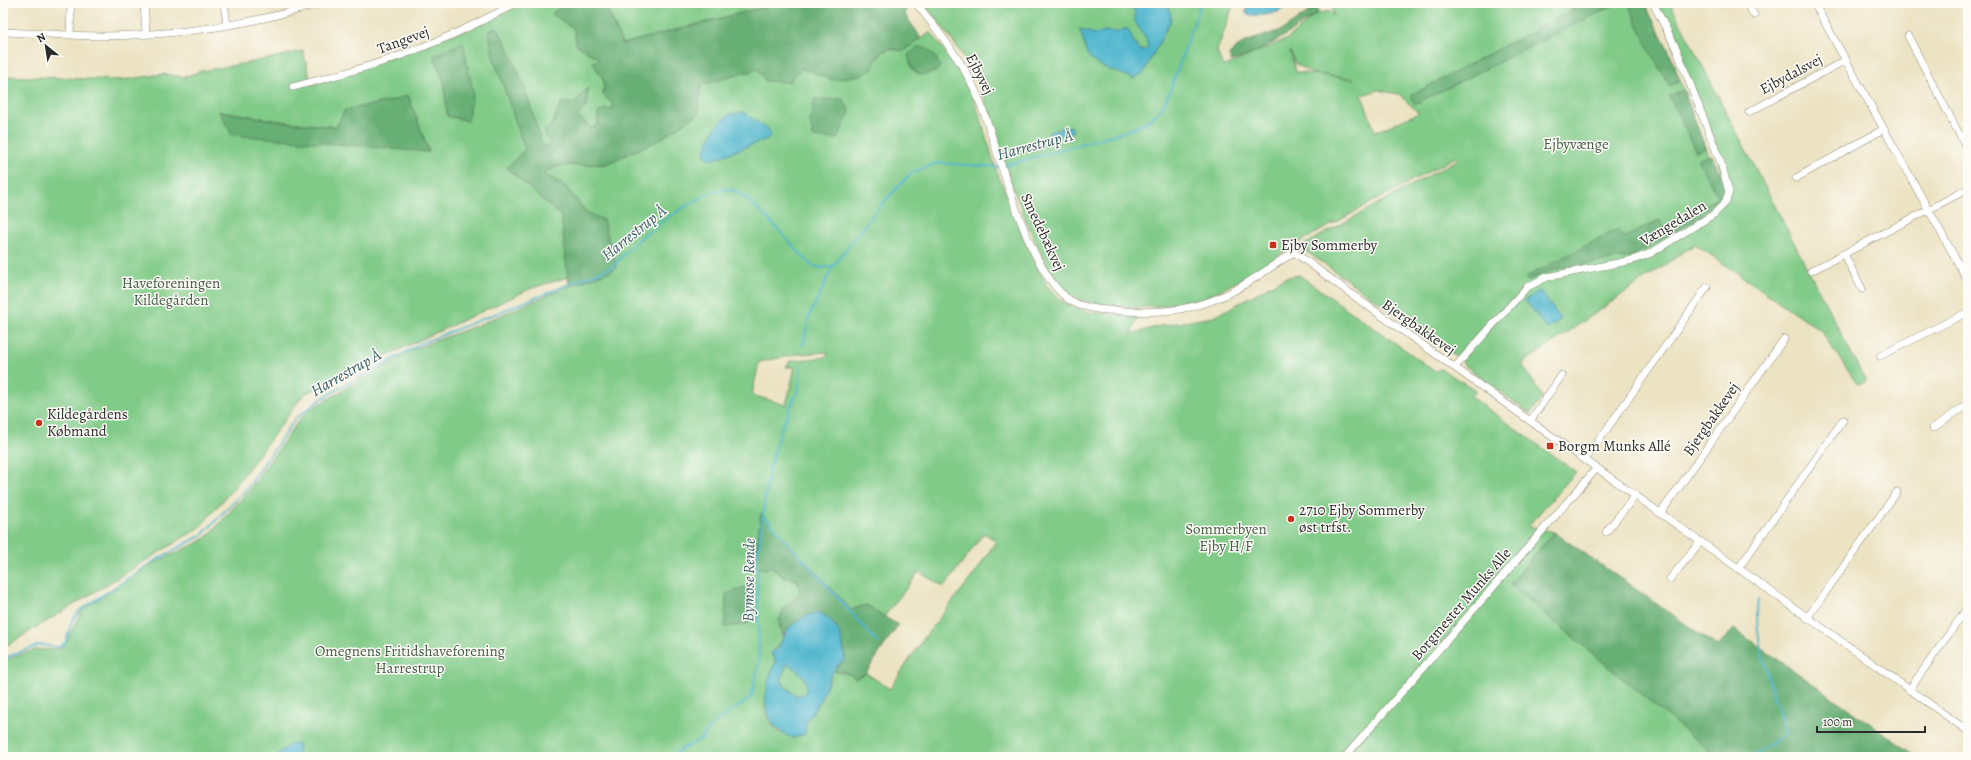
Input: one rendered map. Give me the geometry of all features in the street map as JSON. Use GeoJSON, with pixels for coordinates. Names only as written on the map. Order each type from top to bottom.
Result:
{"type":"FeatureCollection","features":[{"type":"Feature","properties":{"kind":"street"},"geometry":{"type":"LineString","coordinates":[[70,34],[71,3]]}},
{"type":"Feature","properties":{"kind":"street"},"geometry":{"type":"LineString","coordinates":[[144,3],[146,33]]}},
{"type":"Feature","properties":{"kind":"street"},"geometry":{"type":"LineString","coordinates":[[224,3],[227,25]]}},
{"type":"Feature","properties":{"kind":"street"},"geometry":{"type":"LineString","coordinates":[[3,32],[103,36],[182,32],[227,25],[306,5],[321,3]]}},
{"type":"Feature","properties":{"kind":"street","name":"Tangevej"},"geometry":{"type":"LineString","coordinates":[[293,87],[364,68],[424,47],[482,21],[516,3]]}},
{"type":"Feature","properties":{"kind":"street","name":"Ejbyvej"},"geometry":{"type":"LineString","coordinates":[[916,3],[956,56],[968,75],[976,92],[1001,167]]}},
{"type":"Feature","properties":{"kind":"street","name":"Vængedalen"},"geometry":{"type":"LineString","coordinates":[[1455,367],[1527,287],[1547,277],[1633,260],[1650,252],[1714,214],[1725,202],[1729,192],[1721,163],[1676,48],[1653,3]]}},
{"type":"Feature","properties":{"kind":"street"},"geometry":{"type":"LineString","coordinates":[[1747,3],[1754,15]]}},
{"type":"Feature","properties":{"kind":"street","name":"Ejbydalsvej"},"geometry":{"type":"LineString","coordinates":[[1814,3],[1968,281]]}},
{"type":"Feature","properties":{"kind":"street"},"geometry":{"type":"LineString","coordinates":[[1908,36],[1968,151]]}},
{"type":"Feature","properties":{"kind":"street","name":"Ejbydalsvej"},"geometry":{"type":"LineString","coordinates":[[1749,112],[1846,60]]}},
{"type":"Feature","properties":{"kind":"street"},"geometry":{"type":"LineString","coordinates":[[1796,178],[1884,129]]}},
{"type":"Feature","properties":{"kind":"street","name":"Smedebækvej"},"geometry":{"type":"LineString","coordinates":[[1001,167],[1037,256],[1051,282],[1063,295],[1076,304],[1095,309],[1145,313],[1183,308],[1209,302],[1235,290],[1294,252]]}},
{"type":"Feature","properties":{"kind":"street"},"geometry":{"type":"LineString","coordinates":[[1811,271],[1968,189]]}},
{"type":"Feature","properties":{"kind":"street","name":"Bjergbakkevej"},"geometry":{"type":"LineString","coordinates":[[1294,252],[1660,514],[1968,731]]}},
{"type":"Feature","properties":{"kind":"street"},"geometry":{"type":"LineString","coordinates":[[1844,254],[1862,289]]}},
{"type":"Feature","properties":{"kind":"street"},"geometry":{"type":"LineString","coordinates":[[1585,460],[1707,287]]}},
{"type":"Feature","properties":{"kind":"street"},"geometry":{"type":"LineString","coordinates":[[1880,356],[1968,312]]}},
{"type":"Feature","properties":{"kind":"street","name":"Bjergbakkevej"},"geometry":{"type":"LineString","coordinates":[[1660,514],[1784,339]]}},
{"type":"Feature","properties":{"kind":"street"},"geometry":{"type":"LineString","coordinates":[[1530,421],[1562,375]]}},
{"type":"Feature","properties":{"kind":"street"},"geometry":{"type":"LineString","coordinates":[[1933,428],[1968,404]]}},
{"type":"Feature","properties":{"kind":"street"},"geometry":{"type":"LineString","coordinates":[[1738,569],[1843,420]]}},
{"type":"Feature","properties":{"kind":"street","name":"Borgmester Munks Alle"},"geometry":{"type":"LineString","coordinates":[[1345,757],[1597,468]]}},
{"type":"Feature","properties":{"kind":"street"},"geometry":{"type":"LineString","coordinates":[[1807,618],[1897,492]]}},
{"type":"Feature","properties":{"kind":"street"},"geometry":{"type":"LineString","coordinates":[[1606,532],[1635,496]]}},
{"type":"Feature","properties":{"kind":"street"},"geometry":{"type":"LineString","coordinates":[[1670,578],[1700,542]]}},
{"type":"Feature","properties":{"kind":"street"},"geometry":{"type":"LineString","coordinates":[[1909,690],[1968,607]]}},
{"type":"Feature","properties":{"kind":"green space","name":"Haveforeningen Kildegården"},"geometry":{"type":"Polygon","coordinates":[[[521,3],[565,3],[552,14],[574,29],[577,45],[601,59],[593,62],[604,81],[603,95],[613,104],[612,111],[598,125],[591,128],[578,116],[587,105],[587,89],[573,104],[562,102],[551,127],[550,146],[542,147],[507,168],[561,216],[568,277],[532,288],[304,394],[237,484],[199,528],[3,648],[3,76],[122,80],[163,74],[184,77],[201,71],[303,51],[312,85],[484,23],[521,3]],[[408,95],[392,101],[345,110],[336,127],[286,122],[220,111],[429,152],[408,95]]]}},
{"type":"Feature","properties":{"kind":"green space"},"geometry":{"type":"Polygon","coordinates":[[[565,3],[605,3],[622,44],[779,3],[908,3],[909,5],[904,13],[921,38],[903,51],[889,48],[880,53],[872,69],[865,74],[833,80],[801,68],[789,82],[765,81],[758,69],[701,85],[698,114],[659,140],[606,164],[559,166],[543,173],[565,186],[586,212],[603,220],[616,267],[611,271],[569,286],[561,216],[507,168],[525,149],[493,56],[489,31],[497,27],[505,41],[523,85],[542,146],[550,146],[544,130],[551,127],[562,102],[573,104],[588,88],[587,105],[578,116],[591,128],[598,125],[598,113],[604,109],[612,110],[613,104],[603,95],[604,81],[593,62],[600,59],[576,45],[574,29],[552,14],[565,3]]]}},
{"type":"Feature","properties":{"kind":"green space"},"geometry":{"type":"Polygon","coordinates":[[[605,3],[779,3],[622,44],[605,3]]]}},
{"type":"Feature","properties":{"kind":"green space","name":"Ejbyvænge"},"geometry":{"type":"Polygon","coordinates":[[[923,3],[1234,3],[1217,51],[1223,67],[1287,39],[1316,14],[1330,11],[1334,16],[1331,3],[1644,3],[1668,49],[1722,192],[1717,147],[1657,3],[1670,3],[1866,382],[1857,384],[1820,330],[1695,244],[1522,364],[1543,397],[1530,414],[1463,364],[1463,361],[1300,247],[1457,160],[1456,157],[1309,237],[1247,276],[1208,296],[1177,304],[1136,307],[1115,307],[1079,300],[1063,289],[1051,274],[1045,263],[1014,191],[984,98],[977,81],[959,50],[923,3]],[[1290,51],[1296,72],[1354,79],[1312,73],[1296,64],[1290,51]],[[1378,90],[1362,95],[1375,132],[1419,113],[1399,94],[1378,90]]]}},
{"type":"Feature","properties":{"kind":"green space"},"geometry":{"type":"Polygon","coordinates":[[[1586,3],[1618,3],[1415,104],[1411,95],[1586,3]]]}},
{"type":"Feature","properties":{"kind":"green space"},"geometry":{"type":"Polygon","coordinates":[[[1628,3],[1644,3],[1668,49],[1680,81],[1670,86],[1649,50],[1628,3]]]}},
{"type":"Feature","properties":{"kind":"green space"},"geometry":{"type":"Polygon","coordinates":[[[1314,8],[1319,10],[1316,14],[1286,35],[1254,53],[1231,61],[1229,54],[1243,43],[1284,29],[1314,8]]]}},
{"type":"Feature","properties":{"kind":"green space"},"geometry":{"type":"Polygon","coordinates":[[[931,32],[964,78],[977,107],[997,172],[1031,254],[1046,284],[1060,300],[1072,307],[1086,312],[1139,316],[1131,334],[1160,326],[1214,317],[1284,278],[1299,275],[1435,371],[1441,369],[1477,391],[1470,396],[1576,472],[1528,526],[1554,532],[1510,584],[1716,757],[3,757],[3,660],[35,650],[59,649],[64,646],[82,610],[156,562],[201,541],[211,533],[250,489],[297,423],[309,410],[414,349],[478,325],[569,286],[611,271],[616,267],[603,220],[586,212],[565,186],[542,173],[559,166],[606,164],[698,114],[701,85],[759,69],[801,68],[833,80],[872,68],[880,54],[887,50],[903,51],[931,32]],[[828,352],[799,354],[759,362],[752,395],[786,405],[795,367],[786,367],[790,361],[826,357],[828,352]],[[761,514],[754,567],[766,569],[770,566],[785,578],[798,580],[800,590],[797,596],[784,608],[779,622],[783,637],[782,641],[771,653],[776,661],[767,690],[765,706],[769,721],[780,733],[806,727],[805,722],[820,701],[833,671],[862,676],[866,673],[890,689],[923,639],[978,569],[996,541],[984,533],[944,587],[919,572],[884,617],[866,605],[851,610],[761,514]]]}},
{"type":"Feature","properties":{"kind":"green space"},"geometry":{"type":"Polygon","coordinates":[[[463,42],[473,92],[468,121],[447,116],[444,82],[434,56],[463,42]]]}},
{"type":"Feature","properties":{"kind":"green space"},"geometry":{"type":"Polygon","coordinates":[[[918,47],[929,50],[934,56],[940,66],[936,72],[920,75],[912,69],[908,55],[918,47]]]}},
{"type":"Feature","properties":{"kind":"green space"},"geometry":{"type":"Polygon","coordinates":[[[1683,90],[1705,148],[1696,152],[1669,96],[1683,90]]]}},
{"type":"Feature","properties":{"kind":"green space"},"geometry":{"type":"Polygon","coordinates":[[[408,95],[429,152],[232,135],[219,111],[286,122],[336,127],[345,110],[392,101],[408,95]]]}},
{"type":"Feature","properties":{"kind":"green space"},"geometry":{"type":"Polygon","coordinates":[[[815,99],[843,99],[850,112],[837,139],[813,137],[810,120],[815,99]]]}},
{"type":"Feature","properties":{"kind":"green space"},"geometry":{"type":"Polygon","coordinates":[[[1712,155],[1726,191],[1722,195],[1725,203],[1630,257],[1555,269],[1528,280],[1526,277],[1618,229],[1624,238],[1659,220],[1665,229],[1718,197],[1697,160],[1712,155]]]}},
{"type":"Feature","properties":{"kind":"green space"},"geometry":{"type":"Polygon","coordinates":[[[761,513],[851,610],[866,605],[898,625],[866,673],[855,679],[848,673],[833,671],[845,660],[845,650],[805,616],[789,627],[783,636],[779,620],[784,608],[795,599],[800,592],[798,580],[785,578],[770,566],[766,569],[754,567],[761,513]]]}},
{"type":"Feature","properties":{"kind":"green space"},"geometry":{"type":"Polygon","coordinates":[[[1554,532],[1717,646],[1734,629],[1918,757],[1716,757],[1510,584],[1554,532]]]}},
{"type":"Feature","properties":{"kind":"green space"},"geometry":{"type":"Polygon","coordinates":[[[748,586],[748,624],[725,627],[726,594],[748,586]]]}},
{"type":"Feature","properties":{"kind":"green space"},"geometry":{"type":"Polygon","coordinates":[[[787,664],[799,672],[805,679],[805,693],[797,696],[784,686],[781,678],[787,664]]]}},
{"type":"Feature","properties":{"kind":"water"},"geometry":{"type":"Polygon","coordinates":[[[1128,3],[1167,3],[1171,16],[1170,22],[1144,72],[1134,79],[1101,66],[1090,58],[1079,29],[1095,34],[1105,31],[1117,32],[1127,28],[1137,48],[1143,51],[1148,48],[1146,39],[1135,22],[1135,12],[1128,3]]]}},
{"type":"Feature","properties":{"kind":"water"},"geometry":{"type":"Polygon","coordinates":[[[1247,3],[1290,3],[1276,13],[1258,15],[1246,14],[1247,3]]]}},
{"type":"Feature","properties":{"kind":"water"},"geometry":{"type":"Polygon","coordinates":[[[743,112],[769,130],[771,135],[767,139],[712,160],[707,158],[704,152],[714,129],[728,115],[743,112]]]}},
{"type":"Feature","properties":{"kind":"water"},"geometry":{"type":"Polygon","coordinates":[[[1071,126],[1073,132],[1050,138],[1048,132],[1071,126]]]}},
{"type":"Feature","properties":{"kind":"water"},"geometry":{"type":"Polygon","coordinates":[[[1540,291],[1561,319],[1547,329],[1525,300],[1540,291]]]}},
{"type":"Feature","properties":{"kind":"water"},"geometry":{"type":"Polygon","coordinates":[[[819,612],[831,621],[839,632],[845,660],[837,666],[831,675],[820,701],[806,722],[805,734],[793,738],[781,732],[773,724],[768,715],[766,695],[771,673],[776,661],[771,653],[774,650],[777,650],[789,627],[805,616],[819,612]],[[787,664],[781,678],[784,686],[797,696],[805,693],[805,679],[787,664]]]}},
{"type":"Feature","properties":{"kind":"water"},"geometry":{"type":"Polygon","coordinates":[[[291,743],[298,744],[299,748],[296,757],[275,757],[291,743]]]}},
{"type":"Feature","properties":{"kind":"waterway","name":"Harrestrup Å"},"geometry":{"type":"LineString","coordinates":[[1004,166],[1130,130],[1147,122],[1162,108],[1171,88],[1201,3]]}},
{"type":"Feature","properties":{"kind":"waterway","name":"Harrestrup Å"},"geometry":{"type":"LineString","coordinates":[[3,658],[40,645],[59,647],[65,643],[72,621],[80,610],[156,560],[202,535],[248,487],[296,418],[324,397],[420,344],[612,267],[628,249],[650,230],[695,201],[723,190],[732,190],[751,202],[812,266],[823,268],[833,266],[882,204],[911,173],[937,163],[999,167]]}},
{"type":"Feature","properties":{"kind":"waterway","name":"Bymose Rende"},"geometry":{"type":"LineString","coordinates":[[803,345],[809,317],[833,266]]}},
{"type":"Feature","properties":{"kind":"waterway","name":"Bymose Rende"},"geometry":{"type":"LineString","coordinates":[[668,757],[701,739],[714,723],[751,698],[759,663],[757,560],[769,470],[781,429],[799,388],[801,366]]}},
{"type":"Feature","properties":{"kind":"waterway"},"geometry":{"type":"LineString","coordinates":[[763,518],[767,519],[878,643]]}},
{"type":"Feature","properties":{"kind":"waterway"},"geometry":{"type":"LineString","coordinates":[[1753,757],[1785,733],[1761,649],[1758,632],[1758,600]]}},
{"type":"Feature","properties":{"kind":"place","name":"Ejby Sommerby"},"geometry":{"type":"Point","coordinates":[1273,245]}},
{"type":"Feature","properties":{"kind":"place","name":"Kildegårdens Købmand"},"geometry":{"type":"Point","coordinates":[39,423]}},
{"type":"Feature","properties":{"kind":"place","name":"Borgm Munks Allé"},"geometry":{"type":"Point","coordinates":[1550,446]}},
{"type":"Feature","properties":{"kind":"place","name":"2710 Ejby Sommerby øst trfst."},"geometry":{"type":"Point","coordinates":[1291,519]}},
{"type":"Feature","properties":{"kind":"park label","name":"Sommerbyen Ejby H/F"},"geometry":{"type":"Point","coordinates":[1226,538]}},
{"type":"Feature","properties":{"kind":"park label","name":"Omegnens Fritidshaveforening Harrestrup"},"geometry":{"type":"Point","coordinates":[410,660]}}]}
